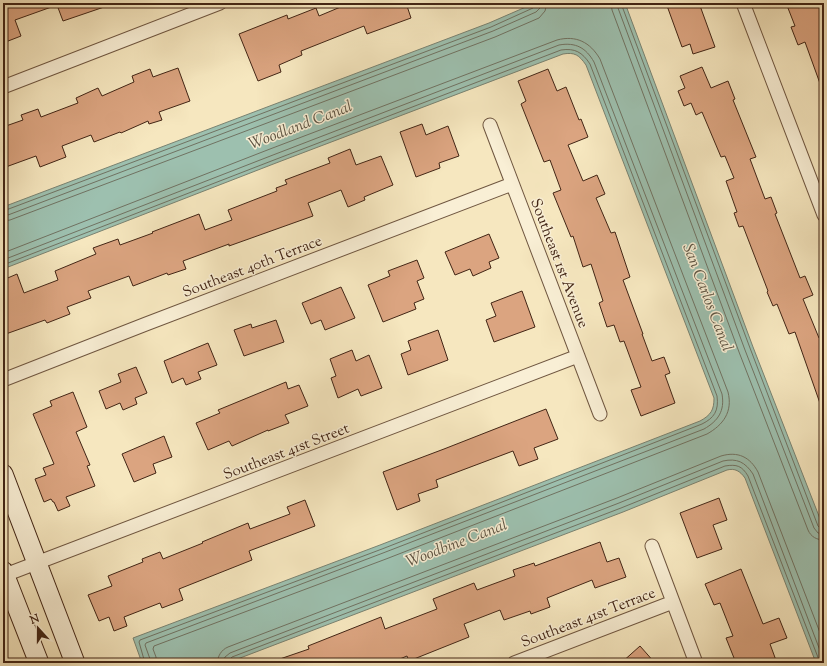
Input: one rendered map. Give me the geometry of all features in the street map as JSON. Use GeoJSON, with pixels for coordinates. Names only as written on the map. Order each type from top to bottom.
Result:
{"type":"FeatureCollection","features":[{"type":"Feature","properties":{"kind":"main road"},"geometry":{"type":"LineString","coordinates":[[3,474],[6,494],[36,563],[74,663]]}},
{"type":"Feature","properties":{"kind":"main road"},"geometry":{"type":"LineString","coordinates":[[4,573],[39,663]]}},
{"type":"Feature","properties":{"kind":"street"},"geometry":{"type":"LineString","coordinates":[[3,86],[220,3]]}},
{"type":"Feature","properties":{"kind":"street"},"geometry":{"type":"LineString","coordinates":[[743,3],[824,215]]}},
{"type":"Feature","properties":{"kind":"street","name":"Southeast 1st Avenue"},"geometry":{"type":"LineString","coordinates":[[490,124],[600,414]]}},
{"type":"Feature","properties":{"kind":"street","name":"Southeast 40th Terrace"},"geometry":{"type":"LineString","coordinates":[[3,380],[512,184]]}},
{"type":"Feature","properties":{"kind":"street","name":"Southeast 41st Street"},"geometry":{"type":"LineString","coordinates":[[4,573],[36,563],[578,356]]}},
{"type":"Feature","properties":{"kind":"street"},"geometry":{"type":"LineString","coordinates":[[652,546],[696,663]]}},
{"type":"Feature","properties":{"kind":"street","name":"Southeast 41st Terrace"},"geometry":{"type":"LineString","coordinates":[[514,663],[673,602]]}},
{"type":"Feature","properties":{"kind":"water"},"geometry":{"type":"Polygon","coordinates":[[[535,3],[625,3],[753,347],[824,529],[824,663],[816,663],[745,478],[739,472],[732,469],[227,663],[142,663],[133,638],[380,545],[700,421],[707,417],[711,412],[714,398],[586,65],[579,57],[571,53],[563,54],[276,163],[3,269],[3,207],[489,23],[535,3]]]}},
{"type":"Feature","properties":{"kind":"building"},"geometry":{"type":"Polygon","coordinates":[[[3,3],[110,3],[110,5],[63,21],[57,5],[15,20],[21,36],[3,43],[3,3]]]}},
{"type":"Feature","properties":{"kind":"building"},"geometry":{"type":"Polygon","coordinates":[[[350,3],[406,3],[411,18],[367,34],[364,26],[301,51],[302,55],[279,65],[281,72],[258,81],[239,34],[287,15],[288,19],[316,8],[319,16],[350,3]]]}},
{"type":"Feature","properties":{"kind":"building"},"geometry":{"type":"Polygon","coordinates":[[[666,3],[699,3],[715,47],[693,54],[690,44],[682,47],[666,3]]]}},
{"type":"Feature","properties":{"kind":"building"},"geometry":{"type":"Polygon","coordinates":[[[786,3],[824,3],[824,89],[822,89],[805,42],[798,45],[791,27],[795,26],[786,3]]]}},
{"type":"Feature","properties":{"kind":"building"},"geometry":{"type":"Polygon","coordinates":[[[702,67],[711,88],[728,81],[735,99],[733,100],[756,157],[750,159],[765,199],[771,197],[777,213],[775,214],[800,278],[805,276],[813,295],[803,299],[819,338],[821,337],[824,346],[824,408],[822,409],[795,332],[789,334],[777,304],[773,306],[743,226],[739,227],[734,213],[737,212],[726,181],[734,178],[725,156],[721,157],[702,112],[696,115],[691,103],[684,106],[678,91],[685,88],[680,76],[702,67]]]}},
{"type":"Feature","properties":{"kind":"building"},"geometry":{"type":"Polygon","coordinates":[[[178,68],[190,101],[159,112],[162,120],[149,124],[148,121],[121,133],[120,132],[94,142],[91,135],[62,146],[66,157],[40,167],[36,156],[3,168],[3,127],[23,120],[21,115],[38,109],[41,117],[78,103],[76,98],[98,88],[102,96],[134,82],[132,76],[150,69],[153,77],[178,68]]]}},
{"type":"Feature","properties":{"kind":"building"},"geometry":{"type":"Polygon","coordinates":[[[548,69],[557,91],[566,87],[579,120],[581,119],[588,137],[568,145],[583,181],[597,175],[605,194],[596,198],[611,233],[615,232],[630,277],[623,280],[652,361],[664,357],[670,373],[665,375],[675,403],[641,416],[631,390],[641,387],[624,341],[620,342],[614,325],[607,327],[599,303],[603,301],[591,264],[583,267],[573,236],[571,237],[553,193],[561,190],[550,160],[544,162],[521,104],[526,101],[518,81],[548,69]]]}},
{"type":"Feature","properties":{"kind":"building"},"geometry":{"type":"Polygon","coordinates":[[[422,124],[426,135],[448,126],[459,156],[439,163],[440,168],[416,177],[400,132],[422,124]]]}},
{"type":"Feature","properties":{"kind":"building"},"geometry":{"type":"Polygon","coordinates":[[[350,149],[356,165],[381,156],[393,185],[364,197],[365,200],[348,207],[341,190],[308,203],[313,216],[183,261],[186,269],[168,275],[167,273],[133,286],[129,276],[88,291],[91,298],[67,307],[70,314],[47,323],[45,320],[3,335],[3,280],[17,274],[24,293],[58,280],[55,271],[96,254],[93,248],[118,239],[120,245],[199,214],[205,230],[232,220],[228,210],[277,191],[276,188],[287,184],[285,180],[330,163],[328,158],[350,149]]]}},
{"type":"Feature","properties":{"kind":"building"},"geometry":{"type":"Polygon","coordinates":[[[489,234],[499,258],[489,262],[491,268],[473,276],[470,269],[455,275],[445,252],[489,234]]]}},
{"type":"Feature","properties":{"kind":"building"},"geometry":{"type":"Polygon","coordinates":[[[417,260],[424,278],[417,281],[424,299],[414,303],[416,309],[383,322],[368,285],[390,276],[388,271],[417,260]]]}},
{"type":"Feature","properties":{"kind":"building"},"geometry":{"type":"Polygon","coordinates":[[[341,287],[355,318],[325,330],[321,320],[311,324],[302,303],[341,287]]]}},
{"type":"Feature","properties":{"kind":"building"},"geometry":{"type":"Polygon","coordinates":[[[522,291],[535,327],[494,342],[486,320],[496,316],[491,303],[522,291]]]}},
{"type":"Feature","properties":{"kind":"building"},"geometry":{"type":"Polygon","coordinates":[[[276,320],[284,342],[244,356],[234,330],[251,324],[252,328],[276,320]]]}},
{"type":"Feature","properties":{"kind":"building"},"geometry":{"type":"Polygon","coordinates":[[[438,330],[448,360],[408,375],[401,354],[411,350],[408,341],[438,330]]]}},
{"type":"Feature","properties":{"kind":"building"},"geometry":{"type":"Polygon","coordinates":[[[208,343],[217,365],[198,372],[201,379],[186,385],[183,378],[172,383],[164,361],[208,343]]]}},
{"type":"Feature","properties":{"kind":"building"},"geometry":{"type":"Polygon","coordinates":[[[352,350],[356,361],[369,355],[382,388],[361,396],[358,389],[338,398],[331,378],[336,376],[330,359],[352,350]]]}},
{"type":"Feature","properties":{"kind":"building"},"geometry":{"type":"Polygon","coordinates":[[[136,367],[147,393],[135,398],[137,404],[123,410],[120,403],[106,409],[99,391],[121,382],[118,374],[136,367]]]}},
{"type":"Feature","properties":{"kind":"building"},"geometry":{"type":"Polygon","coordinates":[[[286,382],[288,389],[299,385],[308,406],[285,415],[289,423],[268,430],[232,446],[229,441],[208,450],[196,423],[220,413],[218,410],[286,382]]]}},
{"type":"Feature","properties":{"kind":"building"},"geometry":{"type":"Polygon","coordinates":[[[73,392],[87,427],[76,432],[90,465],[87,466],[95,486],[66,497],[70,506],[58,511],[51,499],[44,502],[35,479],[46,475],[43,468],[54,464],[33,414],[52,406],[50,401],[73,392]]]}},
{"type":"Feature","properties":{"kind":"building"},"geometry":{"type":"Polygon","coordinates":[[[546,409],[558,439],[534,448],[538,459],[519,466],[513,451],[436,480],[438,487],[418,494],[420,501],[397,510],[383,472],[546,409]]]}},
{"type":"Feature","properties":{"kind":"building"},"geometry":{"type":"Polygon","coordinates":[[[164,436],[172,457],[153,464],[156,473],[134,482],[122,454],[164,436]]]}},
{"type":"Feature","properties":{"kind":"building"},"geometry":{"type":"Polygon","coordinates":[[[719,498],[727,520],[713,525],[722,549],[697,558],[680,513],[719,498]]]}},
{"type":"Feature","properties":{"kind":"building"},"geometry":{"type":"Polygon","coordinates":[[[305,500],[315,526],[249,551],[252,560],[179,589],[183,600],[162,608],[160,603],[124,617],[127,626],[114,631],[109,617],[99,621],[88,595],[112,586],[108,576],[143,562],[142,559],[160,552],[163,559],[248,523],[250,529],[290,514],[287,507],[305,500]]]}},
{"type":"Feature","properties":{"kind":"building"},"geometry":{"type":"Polygon","coordinates":[[[600,542],[607,562],[619,558],[626,577],[595,588],[592,580],[547,598],[550,607],[531,614],[530,611],[504,620],[500,610],[464,624],[469,637],[409,661],[407,656],[390,663],[275,663],[274,661],[309,649],[308,646],[381,617],[385,629],[437,609],[433,599],[474,583],[477,590],[515,576],[513,570],[534,563],[535,566],[600,542]]]}},
{"type":"Feature","properties":{"kind":"building"},"geometry":{"type":"Polygon","coordinates":[[[741,569],[763,624],[779,618],[787,638],[770,644],[777,663],[736,663],[726,638],[733,636],[720,603],[714,605],[705,584],[741,569]]]}},
{"type":"Feature","properties":{"kind":"building"},"geometry":{"type":"Polygon","coordinates":[[[640,646],[655,663],[621,663],[640,646]]]}},
{"type":"Feature","properties":{"kind":"water label","name":"Woodland Canal"},"geometry":{"type":"Point","coordinates":[300,124]}},
{"type":"Feature","properties":{"kind":"water label","name":"San Carlos Canal"},"geometry":{"type":"Point","coordinates":[709,297]}},
{"type":"Feature","properties":{"kind":"water label","name":"Woodbine Canal"},"geometry":{"type":"Point","coordinates":[456,542]}}]}
